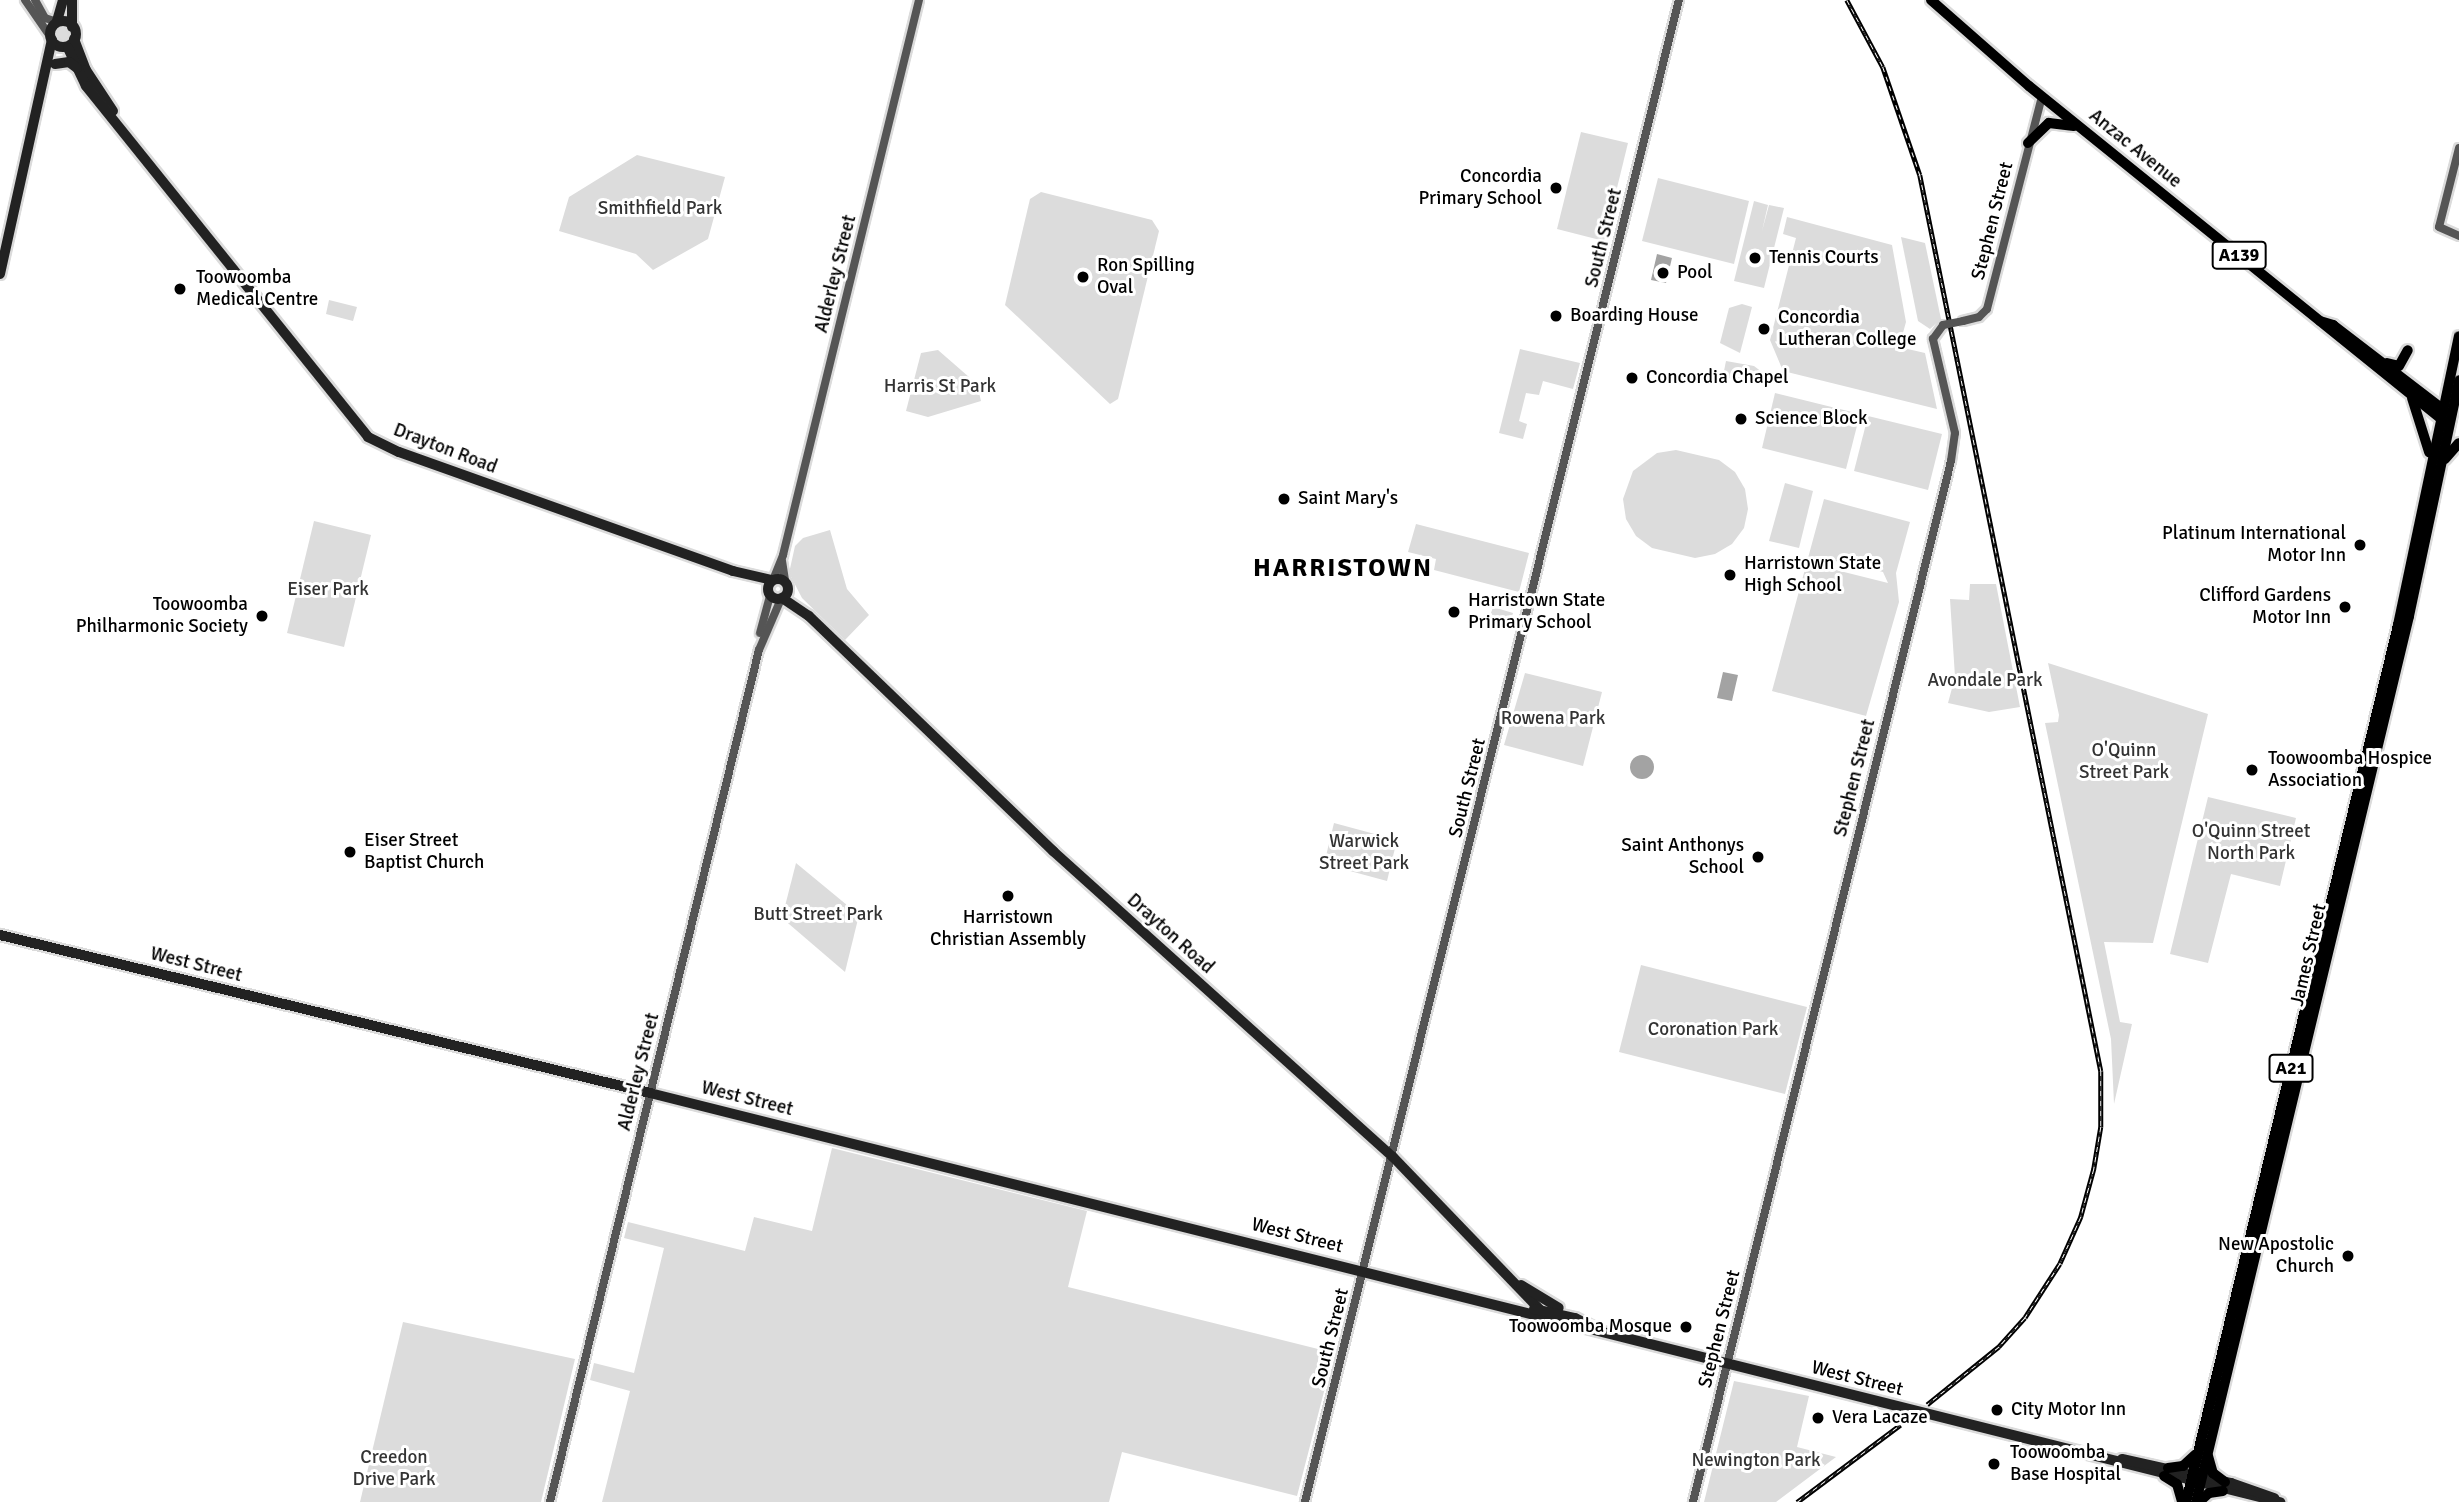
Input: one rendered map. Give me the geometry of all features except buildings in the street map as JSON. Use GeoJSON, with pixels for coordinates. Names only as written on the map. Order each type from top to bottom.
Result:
{"type":"FeatureCollection","features":[{"type":"Feature","properties":{"kind":"highway","name":"Anzac Avenue"},"geometry":{"type":"LineString","coordinates":[[1931,0],[2042,97],[2320,321],[2328,332],[2412,398],[2445,417]]}},
{"type":"Feature","properties":{"kind":"highway"},"geometry":{"type":"LineString","coordinates":[[2028,143],[2050,122],[2086,132]]}},
{"type":"Feature","properties":{"kind":"highway","name":"Anzac Avenue"},"geometry":{"type":"LineString","coordinates":[[2320,321],[2333,325],[2426,397],[2445,417]]}},
{"type":"Feature","properties":{"kind":"highway","name":"A21"},"geometry":{"type":"LineString","coordinates":[[2445,417],[2446,391],[2459,336]]}},
{"type":"Feature","properties":{"kind":"highway"},"geometry":{"type":"LineString","coordinates":[[2372,356],[2395,367],[2408,350]]}},
{"type":"Feature","properties":{"kind":"highway","name":"A21"},"geometry":{"type":"LineString","coordinates":[[2445,417],[2459,380]]}},
{"type":"Feature","properties":{"kind":"highway"},"geometry":{"type":"LineString","coordinates":[[2426,397],[2446,391]]}},
{"type":"Feature","properties":{"kind":"highway"},"geometry":{"type":"LineString","coordinates":[[2412,398],[2436,464],[2459,443]]}},
{"type":"Feature","properties":{"kind":"highway","name":"James Street"},"geometry":{"type":"LineString","coordinates":[[2184,1502],[2196,1479],[2203,1450],[2445,417]]}},
{"type":"Feature","properties":{"kind":"highway"},"geometry":{"type":"LineString","coordinates":[[2184,1502],[2176,1484],[2166,1472],[2187,1465],[2203,1450],[2212,1471],[2224,1486],[2197,1502]]}},
{"type":"Feature","properties":{"kind":"highway","name":"James Street"},"geometry":{"type":"LineString","coordinates":[[2196,1479],[2197,1502]]}},
{"type":"Feature","properties":{"kind":"main road"},"geometry":{"type":"LineString","coordinates":[[0,274],[63,0]]}},
{"type":"Feature","properties":{"kind":"main road"},"geometry":{"type":"LineString","coordinates":[[47,78],[69,45],[72,0]]}},
{"type":"Feature","properties":{"kind":"main road"},"geometry":{"type":"LineString","coordinates":[[57,22],[72,27]]}},
{"type":"Feature","properties":{"kind":"main road"},"geometry":{"type":"LineString","coordinates":[[52,40],[69,45]]}},
{"type":"Feature","properties":{"kind":"main road","name":"Drayton Road"},"geometry":{"type":"LineString","coordinates":[[69,45],[86,86],[137,146],[368,437],[399,452],[741,574],[774,591],[809,615],[1053,851],[1393,1157],[1509,1276]]}},
{"type":"Feature","properties":{"kind":"main road","name":"Drayton Road"},"geometry":{"type":"LineString","coordinates":[[69,45],[137,146]]}},
{"type":"Feature","properties":{"kind":"main road"},"geometry":{"type":"LineString","coordinates":[[55,64],[69,62],[77,68]]}},
{"type":"Feature","properties":{"kind":"main road"},"geometry":{"type":"LineString","coordinates":[[774,591],[787,585]]}},
{"type":"Feature","properties":{"kind":"main road"},"geometry":{"type":"LineString","coordinates":[[774,591],[787,585]]}},
{"type":"Feature","properties":{"kind":"main road","name":"Drayton Road"},"geometry":{"type":"LineString","coordinates":[[787,585],[809,615]]}},
{"type":"Feature","properties":{"kind":"main road","name":"West Street"},"geometry":{"type":"LineString","coordinates":[[0,935],[650,1093],[1485,1302]]}},
{"type":"Feature","properties":{"kind":"main road"},"geometry":{"type":"LineString","coordinates":[[1509,1276],[1546,1317],[1588,1331]]}},
{"type":"Feature","properties":{"kind":"main road"},"geometry":{"type":"LineString","coordinates":[[1509,1276],[1575,1318],[1608,1334]]}},
{"type":"Feature","properties":{"kind":"main road"},"geometry":{"type":"LineString","coordinates":[[1485,1302],[1536,1308],[1575,1318]]}},
{"type":"Feature","properties":{"kind":"main road"},"geometry":{"type":"LineString","coordinates":[[1485,1302],[1588,1331],[1608,1334]]}},
{"type":"Feature","properties":{"kind":"main road","name":"West Street"},"geometry":{"type":"LineString","coordinates":[[1608,1334],[1727,1367],[2282,1502]]}},
{"type":"Feature","properties":{"kind":"street"},"geometry":{"type":"LineString","coordinates":[[25,0],[52,40]]}},
{"type":"Feature","properties":{"kind":"street"},"geometry":{"type":"LineString","coordinates":[[35,0],[45,18],[57,22]]}},
{"type":"Feature","properties":{"kind":"street","name":"Alderley Street"},"geometry":{"type":"LineString","coordinates":[[550,1502],[919,0]]}},
{"type":"Feature","properties":{"kind":"street","name":"South Street"},"geometry":{"type":"LineString","coordinates":[[1305,1502],[1679,0]]}},
{"type":"Feature","properties":{"kind":"street","name":"Stephen Street"},"geometry":{"type":"LineString","coordinates":[[1693,1502],[1951,461],[1955,433],[1933,339],[1943,325],[1979,317],[1987,309],[2042,97]]}},
{"type":"Feature","properties":{"kind":"street"},"geometry":{"type":"LineString","coordinates":[[2459,148],[2439,227],[2459,236]]}},
{"type":"Feature","properties":{"kind":"street","name":"Alderley Street"},"geometry":{"type":"LineString","coordinates":[[783,555],[787,585]]}},
{"type":"Feature","properties":{"kind":"green space"},"geometry":{"type":"Polygon","coordinates":[[[63,26],[71,34],[63,42],[55,34],[63,26]]]}},
{"type":"Feature","properties":{"kind":"green space"},"geometry":{"type":"Polygon","coordinates":[[[1581,132],[1628,143],[1604,241],[1557,229],[1581,132]]]}},
{"type":"Feature","properties":{"kind":"green space","name":"Smithfield Park"},"geometry":{"type":"Polygon","coordinates":[[[637,155],[725,177],[708,239],[653,270],[636,254],[559,231],[569,197],[637,155]]]}},
{"type":"Feature","properties":{"kind":"green space"},"geometry":{"type":"Polygon","coordinates":[[[1658,178],[1749,201],[1734,264],[1642,241],[1658,178]]]}},
{"type":"Feature","properties":{"kind":"green space"},"geometry":{"type":"Polygon","coordinates":[[[1041,192],[1152,220],[1159,231],[1118,399],[1110,404],[1005,305],[1030,199],[1041,192]]]}},
{"type":"Feature","properties":{"kind":"green space","name":"Tennis Courts"},"geometry":{"type":"Polygon","coordinates":[[[1754,201],[1768,205],[1762,231],[1769,205],[1784,208],[1764,288],[1734,281],[1754,201]]]}},
{"type":"Feature","properties":{"kind":"green space"},"geometry":{"type":"Polygon","coordinates":[[[1787,217],[1892,245],[1906,322],[1899,347],[1925,353],[1937,409],[1783,371],[1770,340],[1796,238],[1783,234],[1787,217]]]}},
{"type":"Feature","properties":{"kind":"green space"},"geometry":{"type":"Polygon","coordinates":[[[1901,237],[1925,243],[1941,319],[1930,329],[1918,321],[1901,237]]]}},
{"type":"Feature","properties":{"kind":"green space"},"geometry":{"type":"Polygon","coordinates":[[[329,300],[357,307],[353,321],[326,314],[329,300]]]}},
{"type":"Feature","properties":{"kind":"green space"},"geometry":{"type":"Polygon","coordinates":[[[1742,304],[1752,307],[1740,353],[1720,343],[1729,308],[1742,304]]]}},
{"type":"Feature","properties":{"kind":"green space"},"geometry":{"type":"Polygon","coordinates":[[[1520,349],[1580,363],[1573,389],[1543,381],[1539,395],[1526,393],[1519,421],[1527,424],[1523,439],[1499,433],[1520,349]]]}},
{"type":"Feature","properties":{"kind":"green space","name":"Harris St Park"},"geometry":{"type":"Polygon","coordinates":[[[938,350],[977,384],[981,401],[928,417],[906,411],[921,353],[938,350]]]}},
{"type":"Feature","properties":{"kind":"green space"},"geometry":{"type":"Polygon","coordinates":[[[1726,361],[1754,366],[1775,382],[1749,385],[1723,376],[1726,361]]]}},
{"type":"Feature","properties":{"kind":"green space"},"geometry":{"type":"Polygon","coordinates":[[[1775,393],[1860,414],[1846,469],[1762,448],[1775,393]]]}},
{"type":"Feature","properties":{"kind":"green space"},"geometry":{"type":"Polygon","coordinates":[[[1868,416],[1942,434],[1928,490],[1854,471],[1868,416]]]}},
{"type":"Feature","properties":{"kind":"green space"},"geometry":{"type":"Polygon","coordinates":[[[1676,450],[1719,460],[1735,472],[1745,489],[1748,509],[1744,528],[1732,544],[1715,554],[1695,558],[1652,548],[1636,536],[1626,519],[1623,499],[1633,471],[1657,453],[1676,450]]]}},
{"type":"Feature","properties":{"kind":"green space"},"geometry":{"type":"Polygon","coordinates":[[[1785,483],[1813,491],[1799,548],[1769,541],[1785,483]]]}},
{"type":"Feature","properties":{"kind":"green space"},"geometry":{"type":"Polygon","coordinates":[[[1824,499],[1910,522],[1896,573],[1899,602],[1866,716],[1772,691],[1824,499]],[[1838,560],[1828,568],[1888,583],[1883,572],[1838,560]]]}},
{"type":"Feature","properties":{"kind":"green space","name":"Eiser Park"},"geometry":{"type":"Polygon","coordinates":[[[314,521],[371,535],[344,647],[287,633],[314,521]]]}},
{"type":"Feature","properties":{"kind":"green space"},"geometry":{"type":"Polygon","coordinates":[[[1416,524],[1529,553],[1519,592],[1434,570],[1436,559],[1408,552],[1416,524]]]}},
{"type":"Feature","properties":{"kind":"green space"},"geometry":{"type":"Polygon","coordinates":[[[830,530],[847,589],[869,615],[845,640],[802,598],[789,573],[795,546],[803,538],[830,530]]]}},
{"type":"Feature","properties":{"kind":"green space","name":"Avondale Park"},"geometry":{"type":"Polygon","coordinates":[[[1970,584],[1996,584],[2020,707],[1989,712],[1948,703],[1955,677],[1950,599],[1969,600],[1970,584]]]}},
{"type":"Feature","properties":{"kind":"green space"},"geometry":{"type":"Polygon","coordinates":[[[1496,594],[1516,600],[1513,609],[1493,604],[1496,594]]]}},
{"type":"Feature","properties":{"kind":"green space"},"geometry":{"type":"Polygon","coordinates":[[[1493,607],[1513,613],[1510,622],[1490,616],[1493,607]]]}},
{"type":"Feature","properties":{"kind":"green space","name":"O'Quinn Street Park"},"geometry":{"type":"Polygon","coordinates":[[[2048,663],[2208,714],[2153,943],[2104,942],[2120,1022],[2132,1024],[2114,1104],[2111,1039],[2045,723],[2058,722],[2059,715],[2048,663]]]}},
{"type":"Feature","properties":{"kind":"green space","name":"Rowena Park"},"geometry":{"type":"Polygon","coordinates":[[[1525,673],[1602,692],[1583,766],[1504,745],[1525,673]]]}},
{"type":"Feature","properties":{"kind":"green space","name":"O'Quinn Street North Park"},"geometry":{"type":"Polygon","coordinates":[[[2208,797],[2296,818],[2280,886],[2231,874],[2208,963],[2170,954],[2208,797]]]}},
{"type":"Feature","properties":{"kind":"green space","name":"Warwick Street Park"},"geometry":{"type":"Polygon","coordinates":[[[1334,823],[1397,840],[1387,881],[1324,864],[1334,823]]]}},
{"type":"Feature","properties":{"kind":"green space","name":"Butt Street Park"},"geometry":{"type":"Polygon","coordinates":[[[796,863],[859,915],[845,972],[782,918],[796,863]]]}},
{"type":"Feature","properties":{"kind":"green space","name":"Coronation Park"},"geometry":{"type":"Polygon","coordinates":[[[1641,965],[1807,1007],[1785,1094],[1619,1052],[1641,965]]]}},
{"type":"Feature","properties":{"kind":"green space"},"geometry":{"type":"Polygon","coordinates":[[[832,1148],[1087,1211],[1068,1287],[1334,1353],[1297,1496],[1122,1452],[1109,1502],[602,1502],[630,1391],[590,1380],[594,1363],[634,1373],[664,1248],[624,1238],[628,1222],[745,1251],[754,1217],[812,1231],[832,1148]]]}},
{"type":"Feature","properties":{"kind":"green space","name":"Creedon Drive Park"},"geometry":{"type":"Polygon","coordinates":[[[403,1322],[575,1359],[541,1502],[360,1502],[403,1322]]]}},
{"type":"Feature","properties":{"kind":"green space","name":"Newington Park"},"geometry":{"type":"Polygon","coordinates":[[[1734,1381],[1809,1396],[1797,1447],[1836,1457],[1776,1502],[1704,1502],[1734,1381]]]}},
{"type":"Feature","properties":{"kind":"shaded area"},"geometry":{"type":"Polygon","coordinates":[[[1657,254],[1672,258],[1666,283],[1651,280],[1657,254]]]}},
{"type":"Feature","properties":{"kind":"shaded area"},"geometry":{"type":"Polygon","coordinates":[[[1723,672],[1738,675],[1732,701],[1717,698],[1723,672]]]}},
{"type":"Feature","properties":{"kind":"shaded area"},"geometry":{"type":"Polygon","coordinates":[[[1642,755],[1653,762],[1654,767],[1647,778],[1642,779],[1631,772],[1630,767],[1637,756],[1642,755]]]}},
{"type":"Feature","properties":{"kind":"railway"},"geometry":{"type":"LineString","coordinates":[[1847,0],[1883,67],[1920,175],[2101,1071],[2101,1127],[2094,1169],[2081,1217],[2060,1264],[2025,1318],[1999,1347],[1927,1405]]}},
{"type":"Feature","properties":{"kind":"railway"},"geometry":{"type":"LineString","coordinates":[[1797,1502],[1900,1425]]}},
{"type":"Feature","properties":{"kind":"place","name":"Concordia Primary School"},"geometry":{"type":"Point","coordinates":[1556,188]}},
{"type":"Feature","properties":{"kind":"place","name":"Tennis Courts"},"geometry":{"type":"Point","coordinates":[1755,258]}},
{"type":"Feature","properties":{"kind":"place","name":"Pool"},"geometry":{"type":"Point","coordinates":[1663,273]}},
{"type":"Feature","properties":{"kind":"place","name":"Ron Spilling Oval"},"geometry":{"type":"Point","coordinates":[1083,277]}},
{"type":"Feature","properties":{"kind":"place","name":"Toowoomba Medical Centre"},"geometry":{"type":"Point","coordinates":[180,289]}},
{"type":"Feature","properties":{"kind":"place","name":"Boarding House"},"geometry":{"type":"Point","coordinates":[1556,316]}},
{"type":"Feature","properties":{"kind":"place","name":"Concordia Lutheran College"},"geometry":{"type":"Point","coordinates":[1764,329]}},
{"type":"Feature","properties":{"kind":"place","name":"Concordia Chapel"},"geometry":{"type":"Point","coordinates":[1632,378]}},
{"type":"Feature","properties":{"kind":"place","name":"Science Block"},"geometry":{"type":"Point","coordinates":[1741,419]}},
{"type":"Feature","properties":{"kind":"place","name":"Saint Mary's"},"geometry":{"type":"Point","coordinates":[1284,499]}},
{"type":"Feature","properties":{"kind":"place","name":"Platinum International Motor Inn"},"geometry":{"type":"Point","coordinates":[2360,545]}},
{"type":"Feature","properties":{"kind":"place","name":"Harristown State High School"},"geometry":{"type":"Point","coordinates":[1730,575]}},
{"type":"Feature","properties":{"kind":"place","name":"Clifford Gardens Motor Inn"},"geometry":{"type":"Point","coordinates":[2345,607]}},
{"type":"Feature","properties":{"kind":"place","name":"Harristown State Primary School"},"geometry":{"type":"Point","coordinates":[1454,612]}},
{"type":"Feature","properties":{"kind":"place","name":"Toowoomba Philharmonic Society"},"geometry":{"type":"Point","coordinates":[262,616]}},
{"type":"Feature","properties":{"kind":"place","name":"Toowoomba Hospice Association"},"geometry":{"type":"Point","coordinates":[2252,770]}},
{"type":"Feature","properties":{"kind":"place","name":"Eiser Street Baptist Church"},"geometry":{"type":"Point","coordinates":[350,852]}},
{"type":"Feature","properties":{"kind":"place","name":"Saint Anthonys School"},"geometry":{"type":"Point","coordinates":[1758,857]}},
{"type":"Feature","properties":{"kind":"place","name":"Harristown Christian Assembly"},"geometry":{"type":"Point","coordinates":[1008,896]}},
{"type":"Feature","properties":{"kind":"place","name":"New Apostolic Church"},"geometry":{"type":"Point","coordinates":[2348,1256]}},
{"type":"Feature","properties":{"kind":"place","name":"Toowoomba Mosque"},"geometry":{"type":"Point","coordinates":[1686,1327]}},
{"type":"Feature","properties":{"kind":"place","name":"City Motor Inn"},"geometry":{"type":"Point","coordinates":[1997,1410]}},
{"type":"Feature","properties":{"kind":"place","name":"Vera Lacaze"},"geometry":{"type":"Point","coordinates":[1818,1418]}},
{"type":"Feature","properties":{"kind":"place","name":"Toowoomba Base Hospital"},"geometry":{"type":"Point","coordinates":[1994,1464]}},
{"type":"Feature","properties":{"kind":"district","name":"HARRISTOWN"},"geometry":{"type":"Point","coordinates":[1343,569]}}]}
